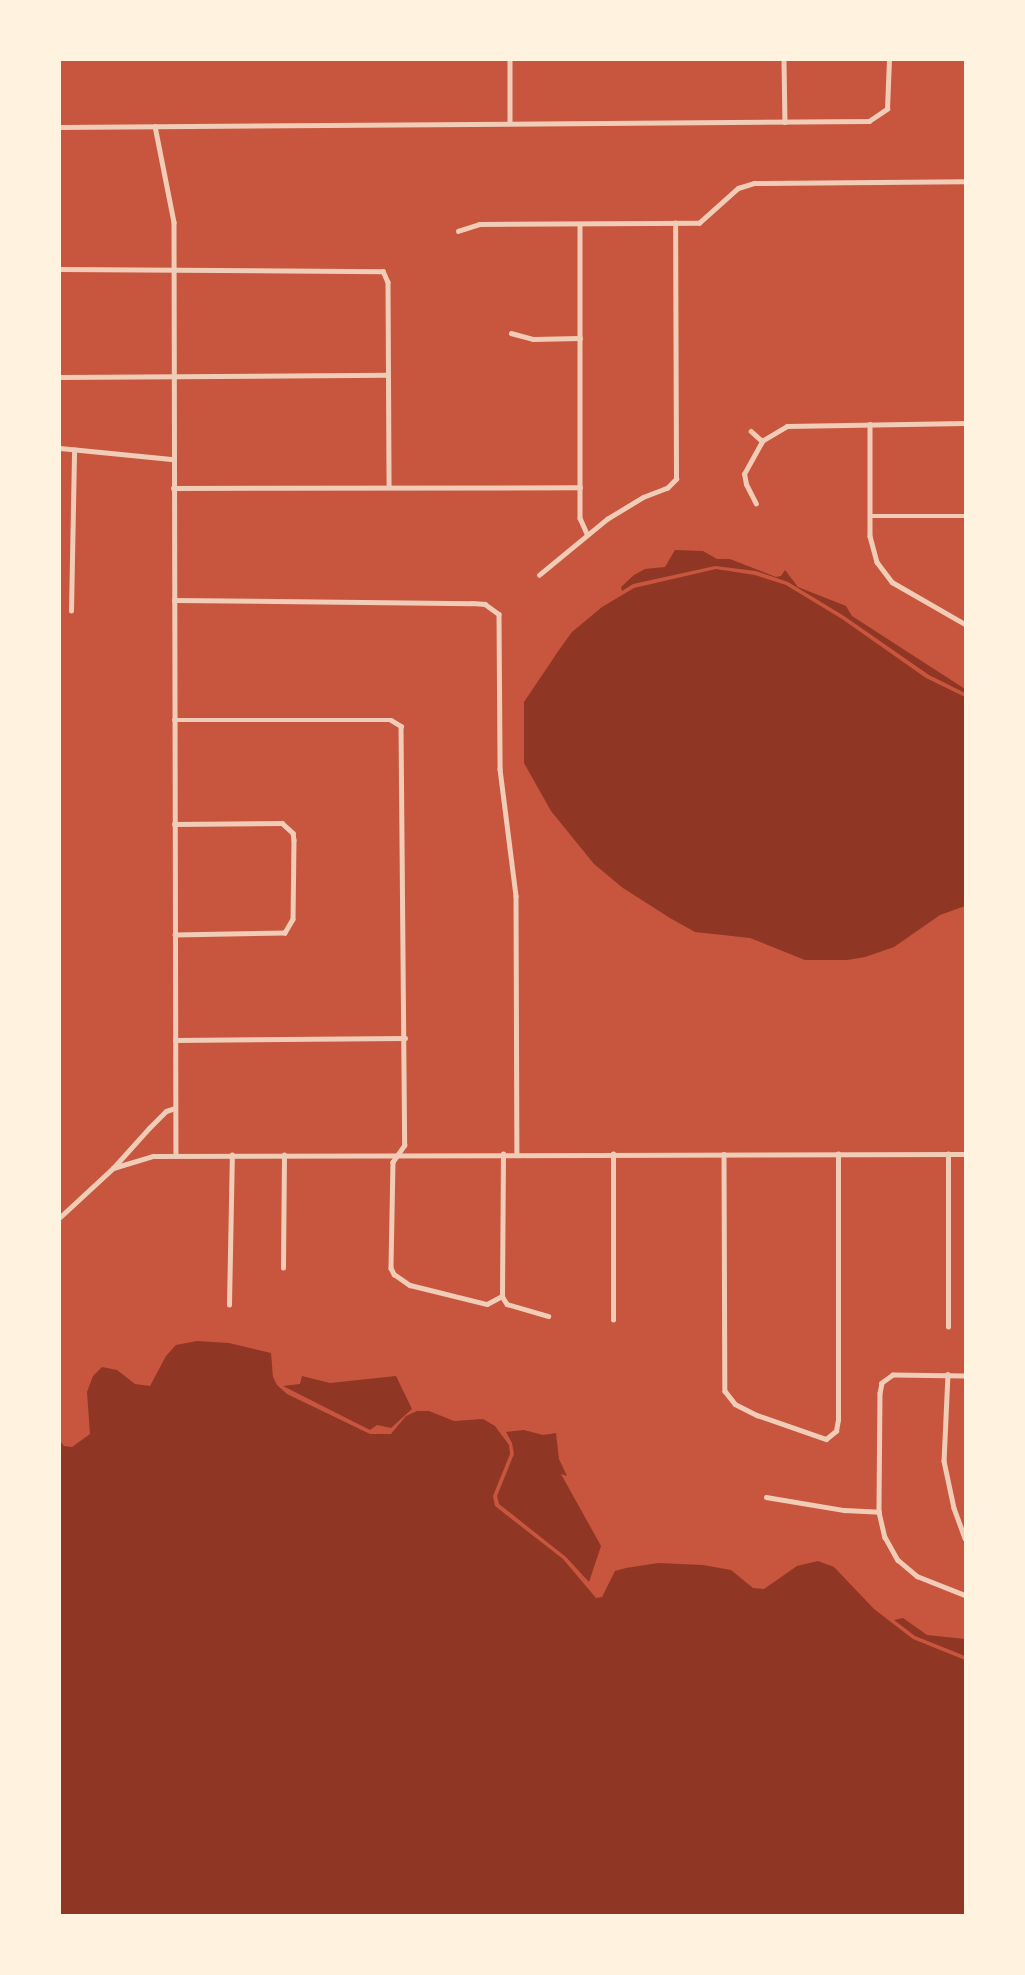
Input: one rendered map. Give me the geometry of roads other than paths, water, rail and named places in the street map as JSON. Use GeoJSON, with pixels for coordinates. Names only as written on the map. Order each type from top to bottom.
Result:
{"type":"FeatureCollection","features":[{"type":"Feature","properties":{"kind":"street"},"geometry":{"type":"LineString","coordinates":[[510,60],[510,122]]}},
{"type":"Feature","properties":{"kind":"street"},"geometry":{"type":"LineString","coordinates":[[784,60],[785,122]]}},
{"type":"Feature","properties":{"kind":"street"},"geometry":{"type":"LineString","coordinates":[[60,127],[869,121],[881,116],[890,102],[889,60]]}},
{"type":"Feature","properties":{"kind":"street"},"geometry":{"type":"LineString","coordinates":[[155,126],[173,211],[176,1155]]}},
{"type":"Feature","properties":{"kind":"street"},"geometry":{"type":"LineString","coordinates":[[458,231],[479,224],[699,223],[738,188],[754,183],[965,181]]}},
{"type":"Feature","properties":{"kind":"street"},"geometry":{"type":"LineString","coordinates":[[539,575],[587,534],[626,506],[673,485],[677,471],[675,223]]}},
{"type":"Feature","properties":{"kind":"street"},"geometry":{"type":"LineString","coordinates":[[580,224],[580,518],[587,534]]}},
{"type":"Feature","properties":{"kind":"street"},"geometry":{"type":"LineString","coordinates":[[60,269],[378,270],[385,274],[389,487]]}},
{"type":"Feature","properties":{"kind":"street"},"geometry":{"type":"LineString","coordinates":[[511,333],[533,339],[580,338]]}},
{"type":"Feature","properties":{"kind":"street"},"geometry":{"type":"LineString","coordinates":[[60,377],[387,375]]}},
{"type":"Feature","properties":{"kind":"street"},"geometry":{"type":"LineString","coordinates":[[756,504],[744,474],[762,441],[774,432],[795,424],[965,423]]}},
{"type":"Feature","properties":{"kind":"street"},"geometry":{"type":"LineString","coordinates":[[870,424],[872,548],[884,573],[902,588],[965,624]]}},
{"type":"Feature","properties":{"kind":"street"},"geometry":{"type":"LineString","coordinates":[[751,431],[762,441]]}},
{"type":"Feature","properties":{"kind":"street"},"geometry":{"type":"LineString","coordinates":[[60,449],[173,459]]}},
{"type":"Feature","properties":{"kind":"street"},"geometry":{"type":"LineString","coordinates":[[71,611],[74,450]]}},
{"type":"Feature","properties":{"kind":"street"},"geometry":{"type":"LineString","coordinates":[[173,488],[580,487]]}},
{"type":"Feature","properties":{"kind":"street"},"geometry":{"type":"LineString","coordinates":[[870,516],[965,516]]}},
{"type":"Feature","properties":{"kind":"street"},"geometry":{"type":"LineString","coordinates":[[174,600],[359,604],[472,603],[492,607],[499,614],[500,769],[516,895],[517,1155]]}},
{"type":"Feature","properties":{"kind":"street"},"geometry":{"type":"LineString","coordinates":[[174,720],[391,720],[401,726],[405,1145],[393,1162],[391,1268],[410,1285],[487,1304],[502,1296]]}},
{"type":"Feature","properties":{"kind":"street"},"geometry":{"type":"LineString","coordinates":[[174,824],[282,823],[293,833],[294,840],[293,919],[285,933],[175,936]]}},
{"type":"Feature","properties":{"kind":"street"},"geometry":{"type":"LineString","coordinates":[[175,1040],[405,1038]]}},
{"type":"Feature","properties":{"kind":"street"},"geometry":{"type":"LineString","coordinates":[[60,1217],[113,1168],[158,1119],[175,1108]]}},
{"type":"Feature","properties":{"kind":"street"},"geometry":{"type":"LineString","coordinates":[[503,1154],[502,1296],[507,1304],[548,1316]]}},
{"type":"Feature","properties":{"kind":"street"},"geometry":{"type":"LineString","coordinates":[[613,1320],[614,1154]]}},
{"type":"Feature","properties":{"kind":"street"},"geometry":{"type":"LineString","coordinates":[[724,1154],[725,1391],[735,1404],[757,1415],[820,1438],[831,1437],[836,1432],[838,1420],[838,1154]]}},
{"type":"Feature","properties":{"kind":"street"},"geometry":{"type":"LineString","coordinates":[[948,1154],[948,1326]]}},
{"type":"Feature","properties":{"kind":"street"},"geometry":{"type":"LineString","coordinates":[[113,1168],[143,1158],[176,1155],[965,1154]]}},
{"type":"Feature","properties":{"kind":"street"},"geometry":{"type":"LineString","coordinates":[[229,1305],[232,1155]]}},
{"type":"Feature","properties":{"kind":"street"},"geometry":{"type":"LineString","coordinates":[[283,1268],[284,1155]]}},
{"type":"Feature","properties":{"kind":"street"},"geometry":{"type":"LineString","coordinates":[[948,1374],[944,1461],[954,1508],[965,1538]]}},
{"type":"Feature","properties":{"kind":"street"},"geometry":{"type":"LineString","coordinates":[[965,1376],[894,1375],[882,1383],[879,1512],[886,1537],[898,1560],[917,1576],[965,1595]]}},
{"type":"Feature","properties":{"kind":"street"},"geometry":{"type":"LineString","coordinates":[[766,1497],[879,1512]]}}]}
